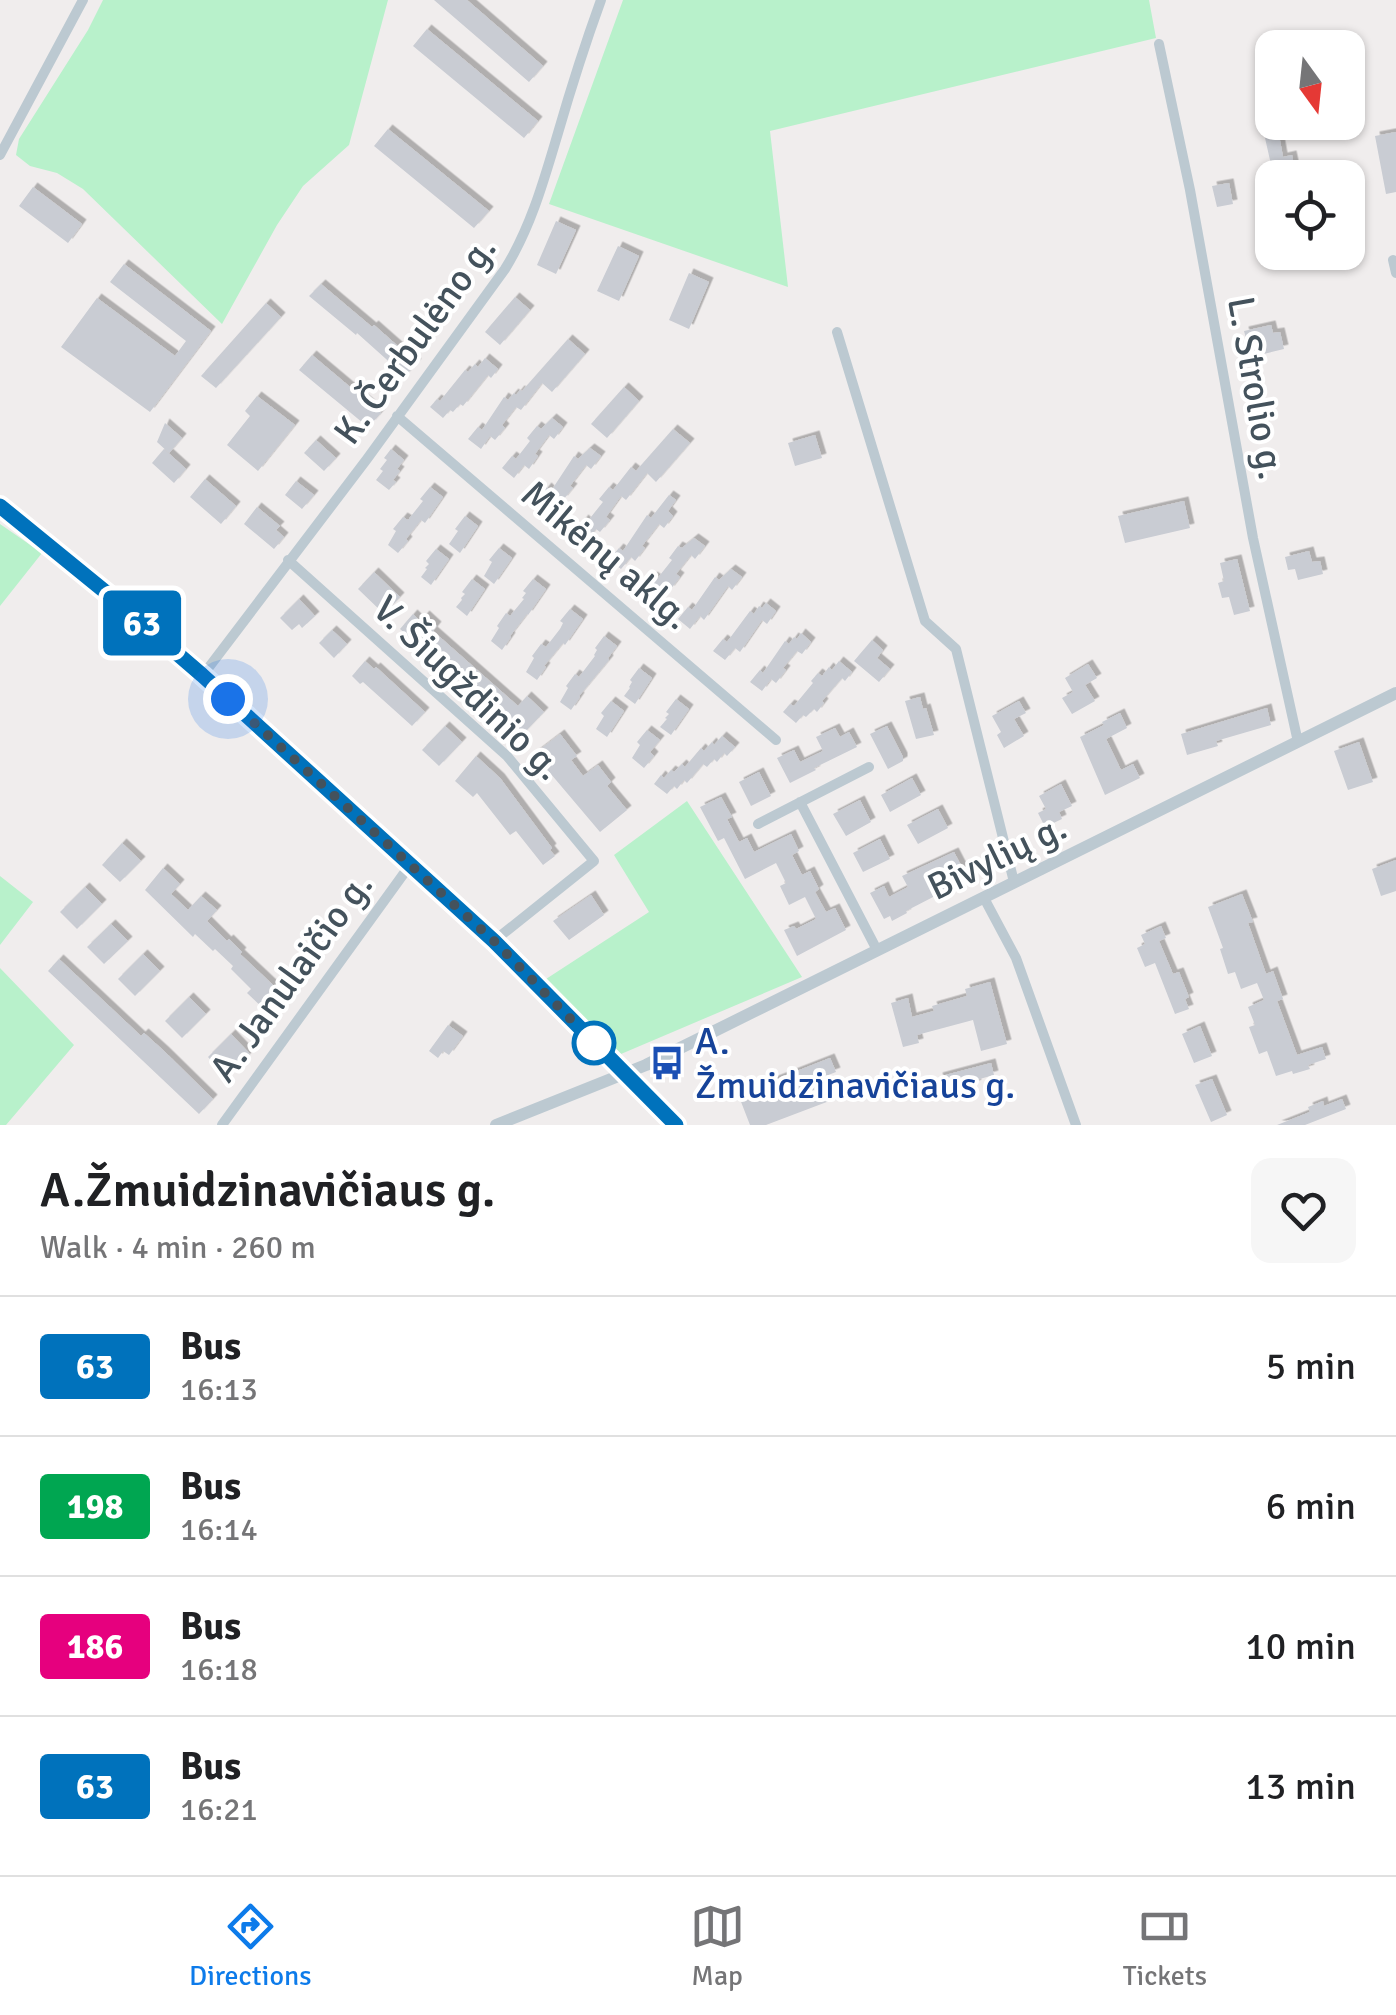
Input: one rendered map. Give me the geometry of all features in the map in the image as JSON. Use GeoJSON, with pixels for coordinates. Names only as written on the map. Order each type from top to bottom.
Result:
{"type":"FeatureCollection","features":[{"type":"Feature","properties":{"kind":"street"},"geometry":{"type":"LineString","coordinates":[[0,155],[83,0]]}},
{"type":"Feature","properties":{"kind":"street","name":"K. Čerbulėno g."},"geometry":{"type":"LineString","coordinates":[[202,675],[522,242],[600,0]]}},
{"type":"Feature","properties":{"kind":"street","name":"L. Strolio g."},"geometry":{"type":"LineString","coordinates":[[1160,44],[1253,538],[1298,742]]}},
{"type":"Feature","properties":{"kind":"street"},"geometry":{"type":"LineString","coordinates":[[1393,260],[1396,273]]}},
{"type":"Feature","properties":{"kind":"street"},"geometry":{"type":"LineString","coordinates":[[837,332],[925,621],[956,649],[1014,882]]}},
{"type":"Feature","properties":{"kind":"street","name":"Mikėnų aklg."},"geometry":{"type":"LineString","coordinates":[[397,416],[776,740]]}},
{"type":"Feature","properties":{"kind":"street"},"geometry":{"type":"LineString","coordinates":[[0,506],[202,675],[494,941],[676,1125]]}},
{"type":"Feature","properties":{"kind":"street","name":"V. Šiugždinio g."},"geometry":{"type":"LineString","coordinates":[[288,560],[507,756],[594,861],[494,941]]}},
{"type":"Feature","properties":{"kind":"street","name":"Bivylių g."},"geometry":{"type":"LineString","coordinates":[[496,1125],[625,1074],[1396,693]]}},
{"type":"Feature","properties":{"kind":"street"},"geometry":{"type":"LineString","coordinates":[[758,824],[869,767]]}},
{"type":"Feature","properties":{"kind":"street"},"geometry":{"type":"LineString","coordinates":[[800,802],[877,950]]}},
{"type":"Feature","properties":{"kind":"street","name":"A. Janulaičio g."},"geometry":{"type":"LineString","coordinates":[[222,1125],[410,865]]}},
{"type":"Feature","properties":{"kind":"street"},"geometry":{"type":"LineString","coordinates":[[984,898],[1016,958],[1076,1125]]}},
{"type":"Feature","properties":{"kind":"green space"},"geometry":{"type":"Polygon","coordinates":[[[103,0],[388,0],[349,145],[303,186],[222,324],[83,189],[57,173],[30,166],[16,155],[19,139],[103,0]]]}},
{"type":"Feature","properties":{"kind":"green space"},"geometry":{"type":"Polygon","coordinates":[[[623,0],[1149,0],[1156,38],[770,131],[788,287],[549,204],[623,0]]]}},
{"type":"Feature","properties":{"kind":"green space"},"geometry":{"type":"Polygon","coordinates":[[[0,524],[42,553],[0,606],[0,524]]]}},
{"type":"Feature","properties":{"kind":"green space"},"geometry":{"type":"Polygon","coordinates":[[[687,801],[802,977],[621,1054],[546,979],[649,912],[614,855],[687,801]]]}},
{"type":"Feature","properties":{"kind":"green space"},"geometry":{"type":"Polygon","coordinates":[[[0,876],[33,902],[0,945],[0,876]]]}},
{"type":"Feature","properties":{"kind":"green space"},"geometry":{"type":"Polygon","coordinates":[[[0,968],[74,1045],[6,1125],[0,1125],[0,968]]]}},
{"type":"Feature","properties":{"kind":"building"},"geometry":{"type":"Polygon","coordinates":[[[434,0],[467,0],[543,66],[529,82],[434,0]]]}},
{"type":"Feature","properties":{"kind":"building"},"geometry":{"type":"Polygon","coordinates":[[[427,29],[538,121],[524,138],[413,46],[427,29]]]}},
{"type":"Feature","properties":{"kind":"building"},"geometry":{"type":"Polygon","coordinates":[[[388,129],[489,211],[474,228],[374,146],[388,129]]]}},
{"type":"Feature","properties":{"kind":"building"},"geometry":{"type":"Polygon","coordinates":[[[1396,132],[1396,192],[1386,194],[1375,136],[1396,132]]]}},
{"type":"Feature","properties":{"kind":"building"},"geometry":{"type":"Polygon","coordinates":[[[1265,140],[1280,140],[1283,157],[1292,155],[1293,160],[1270,160],[1265,140]]]}},
{"type":"Feature","properties":{"kind":"building"},"geometry":{"type":"Polygon","coordinates":[[[1229,183],[1233,204],[1217,207],[1212,186],[1229,183]]]}},
{"type":"Feature","properties":{"kind":"building"},"geometry":{"type":"Polygon","coordinates":[[[33,187],[82,224],[68,243],[19,206],[33,187]]]}},
{"type":"Feature","properties":{"kind":"building"},"geometry":{"type":"Polygon","coordinates":[[[556,221],[576,230],[556,274],[537,265],[556,221]]]}},
{"type":"Feature","properties":{"kind":"building"},"geometry":{"type":"Polygon","coordinates":[[[618,246],[639,256],[619,301],[597,291],[618,246]]]}},
{"type":"Feature","properties":{"kind":"building"},"geometry":{"type":"Polygon","coordinates":[[[124,264],[211,331],[150,412],[61,347],[97,298],[175,356],[186,341],[110,282],[124,264]]]}},
{"type":"Feature","properties":{"kind":"building"},"geometry":{"type":"Polygon","coordinates":[[[689,273],[709,282],[689,329],[669,320],[689,273]]]}},
{"type":"Feature","properties":{"kind":"building"},"geometry":{"type":"Polygon","coordinates":[[[321,284],[417,363],[405,376],[309,296],[321,284]]]}},
{"type":"Feature","properties":{"kind":"building"},"geometry":{"type":"Polygon","coordinates":[[[515,297],[530,310],[500,345],[485,332],[515,297]]]}},
{"type":"Feature","properties":{"kind":"building"},"geometry":{"type":"Polygon","coordinates":[[[266,303],[281,317],[216,388],[201,376],[266,303]]]}},
{"type":"Feature","properties":{"kind":"building"},"geometry":{"type":"Polygon","coordinates":[[[1271,325],[1273,333],[1280,332],[1284,349],[1251,357],[1244,331],[1271,325]]]}},
{"type":"Feature","properties":{"kind":"building"},"geometry":{"type":"Polygon","coordinates":[[[568,339],[585,354],[552,392],[542,383],[521,410],[516,407],[495,440],[490,436],[481,449],[468,439],[478,427],[482,430],[504,397],[508,400],[522,391],[568,339]]]}},
{"type":"Feature","properties":{"kind":"building"},"geometry":{"type":"Polygon","coordinates":[[[312,355],[381,413],[371,424],[366,420],[363,423],[299,370],[312,355]]]}},
{"type":"Feature","properties":{"kind":"building"},"geometry":{"type":"Polygon","coordinates":[[[485,358],[498,369],[491,378],[488,375],[463,406],[450,410],[443,418],[430,407],[437,399],[440,401],[465,370],[468,372],[475,364],[478,367],[485,358]]]}},
{"type":"Feature","properties":{"kind":"building"},"geometry":{"type":"Polygon","coordinates":[[[624,387],[639,401],[607,438],[591,424],[624,387]]]}},
{"type":"Feature","properties":{"kind":"building"},"geometry":{"type":"Polygon","coordinates":[[[257,396],[295,425],[258,471],[227,445],[250,416],[245,411],[257,396]]]}},
{"type":"Feature","properties":{"kind":"building"},"geometry":{"type":"Polygon","coordinates":[[[552,418],[563,427],[554,439],[549,435],[529,469],[524,465],[514,478],[502,468],[512,456],[516,459],[537,426],[541,429],[552,418]]]}},
{"type":"Feature","properties":{"kind":"building"},"geometry":{"type":"Polygon","coordinates":[[[165,423],[182,438],[169,453],[157,442],[165,423]]]}},
{"type":"Feature","properties":{"kind":"building"},"geometry":{"type":"Polygon","coordinates":[[[673,429],[690,443],[656,482],[647,473],[626,500],[621,496],[600,532],[596,529],[586,541],[574,532],[603,502],[599,499],[609,487],[613,490],[631,467],[636,471],[673,429]]]}},
{"type":"Feature","properties":{"kind":"building"},"geometry":{"type":"Polygon","coordinates":[[[815,435],[822,458],[795,466],[788,443],[815,435]]]}},
{"type":"Feature","properties":{"kind":"building"},"geometry":{"type":"Polygon","coordinates":[[[316,440],[336,458],[324,471],[304,453],[316,440]]]}},
{"type":"Feature","properties":{"kind":"building"},"geometry":{"type":"Polygon","coordinates":[[[590,448],[601,456],[591,469],[586,465],[563,500],[559,497],[549,509],[537,500],[547,487],[551,491],[574,456],[578,459],[590,448]]]}},
{"type":"Feature","properties":{"kind":"building"},"geometry":{"type":"Polygon","coordinates":[[[164,449],[186,469],[174,483],[152,463],[164,449]]]}},
{"type":"Feature","properties":{"kind":"building"},"geometry":{"type":"Polygon","coordinates":[[[391,449],[404,460],[389,490],[376,480],[391,449]]]}},
{"type":"Feature","properties":{"kind":"building"},"geometry":{"type":"Polygon","coordinates":[[[205,479],[236,506],[221,524],[190,497],[205,479]]]}},
{"type":"Feature","properties":{"kind":"building"},"geometry":{"type":"Polygon","coordinates":[[[296,481],[314,495],[302,509],[285,495],[296,481]]]}},
{"type":"Feature","properties":{"kind":"building"},"geometry":{"type":"Polygon","coordinates":[[[430,487],[443,497],[398,553],[388,545],[396,531],[393,529],[403,517],[408,520],[430,487]]]}},
{"type":"Feature","properties":{"kind":"building"},"geometry":{"type":"Polygon","coordinates":[[[669,495],[676,500],[668,511],[673,516],[664,528],[659,524],[635,561],[631,557],[621,569],[609,560],[619,548],[623,551],[647,515],[651,518],[669,495]]]}},
{"type":"Feature","properties":{"kind":"building"},"geometry":{"type":"Polygon","coordinates":[[[1184,501],[1190,528],[1125,543],[1118,516],[1184,501]]]}},
{"type":"Feature","properties":{"kind":"building"},"geometry":{"type":"Polygon","coordinates":[[[257,507],[280,526],[276,530],[284,537],[274,549],[244,524],[257,507]]]}},
{"type":"Feature","properties":{"kind":"building"},"geometry":{"type":"Polygon","coordinates":[[[465,516],[478,526],[460,553],[449,544],[465,516]]]}},
{"type":"Feature","properties":{"kind":"building"},"geometry":{"type":"Polygon","coordinates":[[[694,538],[705,546],[695,559],[691,555],[676,574],[680,577],[670,590],[665,586],[656,598],[644,589],[653,576],[657,579],[678,546],[682,548],[694,538]]]}},
{"type":"Feature","properties":{"kind":"building"},"geometry":{"type":"Polygon","coordinates":[[[499,548],[512,558],[494,584],[484,576],[492,562],[489,560],[499,548]]]}},
{"type":"Feature","properties":{"kind":"building"},"geometry":{"type":"Polygon","coordinates":[[[436,549],[449,559],[431,585],[421,577],[429,564],[426,561],[436,549]]]}},
{"type":"Feature","properties":{"kind":"building"},"geometry":{"type":"Polygon","coordinates":[[[1309,551],[1312,562],[1320,561],[1323,574],[1298,580],[1295,569],[1288,570],[1285,557],[1309,551]]]}},
{"type":"Feature","properties":{"kind":"building"},"geometry":{"type":"Polygon","coordinates":[[[1237,559],[1250,611],[1234,615],[1229,597],[1222,598],[1218,583],[1224,581],[1220,563],[1237,559]]]}},
{"type":"Feature","properties":{"kind":"building"},"geometry":{"type":"Polygon","coordinates":[[[731,569],[742,577],[732,590],[728,586],[704,620],[700,616],[690,629],[678,619],[688,607],[692,610],[715,577],[719,580],[731,569]]]}},
{"type":"Feature","properties":{"kind":"building"},"geometry":{"type":"Polygon","coordinates":[[[374,572],[400,597],[384,614],[358,589],[374,572]]]}},
{"type":"Feature","properties":{"kind":"building"},"geometry":{"type":"Polygon","coordinates":[[[472,579],[485,589],[467,616],[456,607],[472,579]]]}},
{"type":"Feature","properties":{"kind":"building"},"geometry":{"type":"Polygon","coordinates":[[[533,579],[546,589],[502,650],[491,641],[497,626],[524,599],[523,591],[533,579]]]}},
{"type":"Feature","properties":{"kind":"building"},"geometry":{"type":"Polygon","coordinates":[[[299,599],[315,616],[302,628],[299,624],[292,630],[280,618],[299,599]]]}},
{"type":"Feature","properties":{"kind":"building"},"geometry":{"type":"Polygon","coordinates":[[[766,603],[776,611],[767,624],[762,620],[740,652],[735,648],[725,660],[713,651],[723,639],[727,642],[750,611],[754,614],[766,603]]]}},
{"type":"Feature","properties":{"kind":"building"},"geometry":{"type":"Polygon","coordinates":[[[570,609],[583,619],[537,680],[526,672],[532,656],[541,644],[546,647],[570,609]]]}},
{"type":"Feature","properties":{"kind":"building"},"geometry":{"type":"Polygon","coordinates":[[[413,614],[420,621],[425,615],[437,626],[433,631],[518,706],[527,696],[544,712],[520,737],[400,629],[413,614]]]}},
{"type":"Feature","properties":{"kind":"building"},"geometry":{"type":"Polygon","coordinates":[[[332,630],[347,644],[334,658],[319,643],[332,630]]]}},
{"type":"Feature","properties":{"kind":"building"},"geometry":{"type":"Polygon","coordinates":[[[801,633],[811,642],[802,654],[797,651],[776,683],[771,679],[762,691],[750,682],[760,670],[763,673],[785,641],[789,644],[801,633]]]}},
{"type":"Feature","properties":{"kind":"building"},"geometry":{"type":"Polygon","coordinates":[[[604,636],[617,646],[571,710],[560,702],[566,686],[575,674],[579,677],[595,656],[595,648],[604,636]]]}},
{"type":"Feature","properties":{"kind":"building"},"geometry":{"type":"Polygon","coordinates":[[[872,640],[883,650],[877,658],[890,669],[879,682],[854,661],[872,640]]]}},
{"type":"Feature","properties":{"kind":"building"},"geometry":{"type":"Polygon","coordinates":[[[365,661],[425,712],[412,726],[352,676],[365,661]]]}},
{"type":"Feature","properties":{"kind":"building"},"geometry":{"type":"Polygon","coordinates":[[[839,661],[852,672],[845,681],[842,678],[817,712],[814,709],[796,723],[783,712],[790,704],[794,706],[818,673],[822,676],[839,661]]]}},
{"type":"Feature","properties":{"kind":"building"},"geometry":{"type":"Polygon","coordinates":[[[1088,664],[1097,678],[1085,685],[1095,701],[1072,714],[1062,698],[1073,692],[1065,678],[1088,664]]]}},
{"type":"Feature","properties":{"kind":"building"},"geometry":{"type":"Polygon","coordinates":[[[639,668],[652,678],[635,704],[624,696],[639,668]]]}},
{"type":"Feature","properties":{"kind":"building"},"geometry":{"type":"Polygon","coordinates":[[[920,697],[934,735],[916,739],[905,701],[920,697]]]}},
{"type":"Feature","properties":{"kind":"building"},"geometry":{"type":"Polygon","coordinates":[[[676,699],[689,709],[671,735],[660,727],[676,699]]]}},
{"type":"Feature","properties":{"kind":"building"},"geometry":{"type":"Polygon","coordinates":[[[611,701],[624,711],[607,737],[596,729],[604,716],[601,713],[611,701]]]}},
{"type":"Feature","properties":{"kind":"building"},"geometry":{"type":"Polygon","coordinates":[[[1019,701],[1026,713],[1014,719],[1024,736],[1004,748],[992,716],[1019,701]]]}},
{"type":"Feature","properties":{"kind":"building"},"geometry":{"type":"Polygon","coordinates":[[[1267,708],[1271,725],[1216,741],[1218,746],[1187,755],[1181,734],[1267,708]]]}},
{"type":"Feature","properties":{"kind":"building"},"geometry":{"type":"Polygon","coordinates":[[[1120,713],[1127,728],[1106,739],[1121,770],[1133,764],[1140,778],[1105,795],[1080,737],[1120,713]]]}},
{"type":"Feature","properties":{"kind":"building"},"geometry":{"type":"Polygon","coordinates":[[[445,726],[462,742],[439,766],[422,750],[445,726]]]}},
{"type":"Feature","properties":{"kind":"building"},"geometry":{"type":"Polygon","coordinates":[[[887,726],[903,757],[903,761],[888,769],[870,734],[887,726]]]}},
{"type":"Feature","properties":{"kind":"building"},"geometry":{"type":"Polygon","coordinates":[[[835,728],[840,737],[849,732],[857,747],[790,783],[777,758],[794,750],[800,762],[823,751],[816,737],[835,728]]]}},
{"type":"Feature","properties":{"kind":"building"},"geometry":{"type":"Polygon","coordinates":[[[647,730],[660,740],[644,768],[632,758],[640,745],[637,742],[647,730]]]}},
{"type":"Feature","properties":{"kind":"building"},"geometry":{"type":"Polygon","coordinates":[[[560,734],[577,756],[571,760],[583,776],[598,765],[611,782],[607,786],[627,810],[600,832],[534,754],[560,734]]]}},
{"type":"Feature","properties":{"kind":"building"},"geometry":{"type":"Polygon","coordinates":[[[722,736],[735,747],[727,756],[724,753],[707,767],[703,764],[687,783],[684,780],[667,794],[654,784],[661,775],[664,778],[682,764],[685,767],[701,748],[704,751],[722,736]]]}},
{"type":"Feature","properties":{"kind":"building"},"geometry":{"type":"Polygon","coordinates":[[[1359,742],[1373,782],[1348,790],[1334,751],[1359,742]]]}},
{"type":"Feature","properties":{"kind":"building"},"geometry":{"type":"Polygon","coordinates":[[[476,756],[500,778],[552,848],[555,856],[543,865],[516,831],[510,835],[477,793],[473,797],[455,781],[476,756]]]}},
{"type":"Feature","properties":{"kind":"building"},"geometry":{"type":"Polygon","coordinates":[[[759,772],[771,796],[751,806],[739,782],[759,772]]]}},
{"type":"Feature","properties":{"kind":"building"},"geometry":{"type":"Polygon","coordinates":[[[912,778],[921,795],[890,812],[881,795],[912,778]]]}},
{"type":"Feature","properties":{"kind":"building"},"geometry":{"type":"Polygon","coordinates":[[[1061,784],[1072,806],[1059,812],[1062,819],[1045,827],[1038,813],[1046,809],[1039,796],[1061,784]]]}},
{"type":"Feature","properties":{"kind":"building"},"geometry":{"type":"Polygon","coordinates":[[[721,797],[739,842],[747,838],[754,852],[791,834],[799,851],[792,855],[802,875],[810,871],[826,912],[835,908],[846,930],[797,956],[784,930],[816,919],[805,897],[789,905],[780,886],[786,883],[776,863],[745,879],[724,838],[718,841],[700,807],[721,797]]]}},
{"type":"Feature","properties":{"kind":"building"},"geometry":{"type":"Polygon","coordinates":[[[860,800],[871,822],[846,836],[833,814],[860,800]]]}},
{"type":"Feature","properties":{"kind":"building"},"geometry":{"type":"Polygon","coordinates":[[[938,809],[948,828],[918,844],[907,825],[938,809]]]}},
{"type":"Feature","properties":{"kind":"building"},"geometry":{"type":"Polygon","coordinates":[[[880,839],[890,859],[863,872],[853,853],[880,839]]]}},
{"type":"Feature","properties":{"kind":"building"},"geometry":{"type":"Polygon","coordinates":[[[122,843],[141,861],[120,882],[102,865],[122,843]]]}},
{"type":"Feature","properties":{"kind":"building"},"geometry":{"type":"Polygon","coordinates":[[[954,852],[968,879],[892,921],[890,916],[884,919],[870,893],[884,886],[889,897],[908,887],[902,876],[954,852]]]}},
{"type":"Feature","properties":{"kind":"building"},"geometry":{"type":"Polygon","coordinates":[[[1396,860],[1396,891],[1381,896],[1372,869],[1396,860]]]}},
{"type":"Feature","properties":{"kind":"building"},"geometry":{"type":"Polygon","coordinates":[[[163,868],[180,884],[171,894],[188,910],[201,896],[217,910],[207,921],[289,1000],[276,1014],[269,1008],[266,1011],[247,993],[251,989],[231,969],[233,966],[195,934],[193,937],[145,890],[163,868]]]}},
{"type":"Feature","properties":{"kind":"building"},"geometry":{"type":"Polygon","coordinates":[[[85,887],[102,904],[77,929],[60,912],[85,887]]]}},
{"type":"Feature","properties":{"kind":"building"},"geometry":{"type":"Polygon","coordinates":[[[1242,894],[1266,974],[1273,971],[1283,999],[1277,1001],[1297,1055],[1322,1047],[1326,1059],[1308,1065],[1310,1069],[1276,1076],[1267,1051],[1259,1054],[1249,1027],[1255,1025],[1248,1007],[1264,1000],[1257,983],[1241,989],[1235,972],[1228,974],[1208,907],[1242,894]]]}},
{"type":"Feature","properties":{"kind":"building"},"geometry":{"type":"Polygon","coordinates":[[[591,895],[604,915],[569,940],[553,921],[591,895]]]}},
{"type":"Feature","properties":{"kind":"building"},"geometry":{"type":"Polygon","coordinates":[[[111,924],[128,941],[104,964],[87,947],[111,924]]]}},
{"type":"Feature","properties":{"kind":"building"},"geometry":{"type":"Polygon","coordinates":[[[1161,926],[1166,938],[1159,941],[1173,974],[1179,972],[1189,997],[1185,999],[1189,1009],[1175,1014],[1155,963],[1145,967],[1137,948],[1145,944],[1141,935],[1161,926]]]}},
{"type":"Feature","properties":{"kind":"building"},"geometry":{"type":"Polygon","coordinates":[[[143,954],[160,971],[135,996],[118,979],[143,954]]]}},
{"type":"Feature","properties":{"kind":"building"},"geometry":{"type":"Polygon","coordinates":[[[59,959],[213,1099],[199,1114],[48,971],[59,959]]]}},
{"type":"Feature","properties":{"kind":"building"},"geometry":{"type":"Polygon","coordinates":[[[990,982],[1007,1044],[981,1051],[973,1020],[917,1035],[919,1043],[903,1047],[891,1003],[908,998],[912,1017],[934,1011],[932,1006],[967,996],[965,989],[990,982]]]}},
{"type":"Feature","properties":{"kind":"building"},"geometry":{"type":"Polygon","coordinates":[[[189,997],[206,1014],[182,1038],[165,1021],[189,997]]]}},
{"type":"Feature","properties":{"kind":"building"},"geometry":{"type":"Polygon","coordinates":[[[448,1025],[463,1036],[449,1055],[443,1051],[438,1058],[429,1051],[448,1025]]]}},
{"type":"Feature","properties":{"kind":"building"},"geometry":{"type":"Polygon","coordinates":[[[1200,1026],[1212,1056],[1194,1063],[1182,1034],[1200,1026]]]}},
{"type":"Feature","properties":{"kind":"building"},"geometry":{"type":"Polygon","coordinates":[[[231,1034],[250,1054],[227,1077],[208,1057],[231,1034]]]}},
{"type":"Feature","properties":{"kind":"building"},"geometry":{"type":"Polygon","coordinates":[[[830,1058],[836,1072],[823,1077],[832,1100],[766,1125],[750,1125],[738,1094],[830,1058]]]}},
{"type":"Feature","properties":{"kind":"building"},"geometry":{"type":"Polygon","coordinates":[[[991,1063],[994,1075],[961,1089],[960,1084],[942,1089],[938,1077],[991,1063]]]}},
{"type":"Feature","properties":{"kind":"building"},"geometry":{"type":"Polygon","coordinates":[[[1212,1079],[1227,1115],[1211,1122],[1195,1085],[1212,1079]]]}},
{"type":"Feature","properties":{"kind":"building"},"geometry":{"type":"Polygon","coordinates":[[[1342,1099],[1346,1109],[1305,1125],[1277,1125],[1310,1112],[1308,1107],[1323,1101],[1324,1106],[1342,1099]]]}},
{"type":"Feature","properties":{"kind":"bus line","name":"63"},"geometry":{"type":"LineString","coordinates":[[0,506],[202,675],[494,941],[676,1125]]}},
{"type":"Feature","properties":{"kind":"place","name":"A. Žmuidzinavičiaus g."},"geometry":{"type":"Point","coordinates":[667,1063]}},
{"type":"Feature","properties":{"kind":"route"},"geometry":{"type":"LineString","coordinates":[[228,699],[494,941],[600,1049],[594,1043]]}}]}
